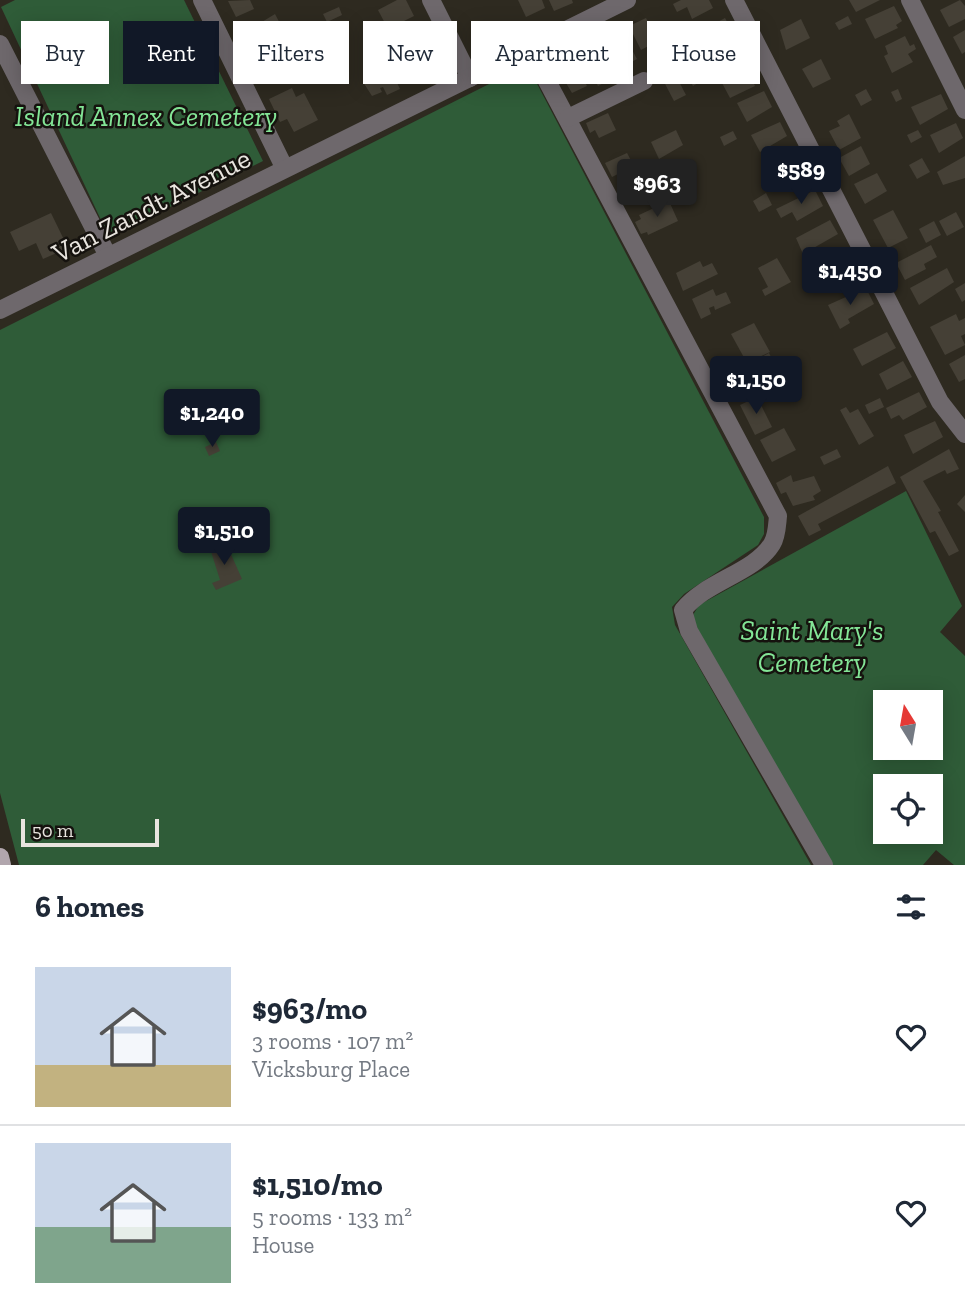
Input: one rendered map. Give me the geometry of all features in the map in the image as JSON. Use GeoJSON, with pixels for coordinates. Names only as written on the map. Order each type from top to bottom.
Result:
{"type":"FeatureCollection","features":[{"type":"Feature","properties":{"kind":"main road"},"geometry":{"type":"LineString","coordinates":[[0,857],[2,865]]}},
{"type":"Feature","properties":{"kind":"street"},"geometry":{"type":"LineString","coordinates":[[202,0],[284,167]]}},
{"type":"Feature","properties":{"kind":"street"},"geometry":{"type":"LineString","coordinates":[[431,0],[470,78]]}},
{"type":"Feature","properties":{"kind":"street","name":"Van Zandt Avenue"},"geometry":{"type":"LineString","coordinates":[[585,21],[627,0]]}},
{"type":"Feature","properties":{"kind":"street"},"geometry":{"type":"LineString","coordinates":[[734,0],[940,402],[965,434]]}},
{"type":"Feature","properties":{"kind":"street"},"geometry":{"type":"LineString","coordinates":[[910,0],[965,110]]}},
{"type":"Feature","properties":{"kind":"street"},"geometry":{"type":"LineString","coordinates":[[0,44],[108,256]]}},
{"type":"Feature","properties":{"kind":"street","name":"Van Zandt Avenue"},"geometry":{"type":"LineString","coordinates":[[0,310],[284,167],[470,78]]}},
{"type":"Feature","properties":{"kind":"street"},"geometry":{"type":"LineString","coordinates":[[568,118],[644,81]]}},
{"type":"Feature","properties":{"kind":"street"},"geometry":{"type":"LineString","coordinates":[[549,84],[778,516],[775,538],[762,554],[695,595],[683,610],[689,631],[824,865]]}},
{"type":"Feature","properties":{"kind":"green space","name":"Island Annex Cemetery"},"geometry":{"type":"Polygon","coordinates":[[[15,0],[184,0],[194,21],[123,21],[123,84],[219,84],[219,71],[263,161],[109,237],[37,84],[109,84],[109,21],[21,21],[21,50],[1,7],[15,0]]]}},
{"type":"Feature","properties":{"kind":"green space"},"geometry":{"type":"Polygon","coordinates":[[[489,84],[537,84],[764,517],[764,534],[758,545],[684,594],[672,607],[675,625],[811,865],[19,865],[0,793],[0,330],[489,84]]]}},
{"type":"Feature","properties":{"kind":"green space","name":"Saint Mary's Cemetery"},"geometry":{"type":"Polygon","coordinates":[[[906,491],[962,606],[940,632],[965,656],[965,865],[954,865],[936,850],[923,865],[833,865],[696,627],[693,615],[699,605],[906,491]]]}},
{"type":"Feature","properties":{"kind":"building"},"geometry":{"type":"Polygon","coordinates":[[[250,0],[254,9],[236,17],[228,1],[250,0]]]}},
{"type":"Feature","properties":{"kind":"building"},"geometry":{"type":"Polygon","coordinates":[[[397,0],[406,0],[414,16],[404,21],[384,21],[378,10],[397,0]]]}},
{"type":"Feature","properties":{"kind":"building"},"geometry":{"type":"Polygon","coordinates":[[[518,0],[542,0],[545,8],[526,17],[518,0]]]}},
{"type":"Feature","properties":{"kind":"building"},"geometry":{"type":"Polygon","coordinates":[[[549,0],[572,0],[573,3],[554,11],[549,0]]]}},
{"type":"Feature","properties":{"kind":"building"},"geometry":{"type":"Polygon","coordinates":[[[681,0],[709,0],[713,8],[692,19],[687,7],[677,12],[673,4],[681,0]]]}},
{"type":"Feature","properties":{"kind":"building"},"geometry":{"type":"Polygon","coordinates":[[[849,0],[880,0],[856,12],[849,0]]]}},
{"type":"Feature","properties":{"kind":"building"},"geometry":{"type":"Polygon","coordinates":[[[960,0],[965,6],[965,19],[949,27],[940,10],[960,0]]]}},
{"type":"Feature","properties":{"kind":"building"},"geometry":{"type":"Polygon","coordinates":[[[894,6],[902,21],[896,25],[898,28],[875,39],[865,19],[894,6]]]}},
{"type":"Feature","properties":{"kind":"building"},"geometry":{"type":"Polygon","coordinates":[[[339,7],[342,15],[326,21],[323,14],[339,7]]]}},
{"type":"Feature","properties":{"kind":"building"},"geometry":{"type":"Polygon","coordinates":[[[275,14],[279,21],[264,21],[275,14]]]}},
{"type":"Feature","properties":{"kind":"building"},"geometry":{"type":"Polygon","coordinates":[[[848,16],[852,24],[839,30],[835,23],[848,16]]]}},
{"type":"Feature","properties":{"kind":"building"},"geometry":{"type":"Polygon","coordinates":[[[646,18],[648,21],[647,47],[641,50],[633,34],[633,24],[646,18]]]}},
{"type":"Feature","properties":{"kind":"building"},"geometry":{"type":"Polygon","coordinates":[[[801,19],[810,38],[786,50],[780,30],[801,19]]]}},
{"type":"Feature","properties":{"kind":"building"},"geometry":{"type":"Polygon","coordinates":[[[965,30],[965,52],[962,54],[953,37],[965,30]]]}},
{"type":"Feature","properties":{"kind":"building"},"geometry":{"type":"Polygon","coordinates":[[[905,36],[910,46],[914,44],[916,49],[908,54],[913,62],[892,73],[884,56],[888,54],[885,46],[905,36]]]}},
{"type":"Feature","properties":{"kind":"building"},"geometry":{"type":"Polygon","coordinates":[[[821,59],[831,79],[813,88],[802,69],[821,59]]]}},
{"type":"Feature","properties":{"kind":"building"},"geometry":{"type":"Polygon","coordinates":[[[364,84],[398,84],[400,89],[387,95],[383,87],[380,88],[382,92],[372,96],[364,84]]]}},
{"type":"Feature","properties":{"kind":"building"},"geometry":{"type":"Polygon","coordinates":[[[567,84],[586,84],[587,86],[572,93],[567,84]]]}},
{"type":"Feature","properties":{"kind":"building"},"geometry":{"type":"Polygon","coordinates":[[[665,84],[680,84],[686,95],[674,101],[665,84]]]}},
{"type":"Feature","properties":{"kind":"building"},"geometry":{"type":"Polygon","coordinates":[[[723,84],[754,84],[755,86],[730,98],[723,84]]]}},
{"type":"Feature","properties":{"kind":"building"},"geometry":{"type":"Polygon","coordinates":[[[292,88],[296,97],[304,93],[318,120],[294,132],[287,119],[280,122],[269,99],[292,88]]]}},
{"type":"Feature","properties":{"kind":"building"},"geometry":{"type":"Polygon","coordinates":[[[866,89],[872,100],[861,106],[855,95],[866,89]]]}},
{"type":"Feature","properties":{"kind":"building"},"geometry":{"type":"Polygon","coordinates":[[[898,89],[902,99],[896,102],[891,92],[898,89]]]}},
{"type":"Feature","properties":{"kind":"building"},"geometry":{"type":"Polygon","coordinates":[[[764,91],[772,107],[747,122],[737,103],[764,91]]]}},
{"type":"Feature","properties":{"kind":"building"},"geometry":{"type":"Polygon","coordinates":[[[941,94],[948,109],[920,125],[911,107],[941,94]]]}},
{"type":"Feature","properties":{"kind":"building"},"geometry":{"type":"Polygon","coordinates":[[[608,113],[616,130],[599,138],[595,130],[590,133],[586,123],[608,113]]]}},
{"type":"Feature","properties":{"kind":"building"},"geometry":{"type":"Polygon","coordinates":[[[849,114],[861,138],[839,150],[829,131],[840,126],[837,121],[849,114]]]}},
{"type":"Feature","properties":{"kind":"building"},"geometry":{"type":"Polygon","coordinates":[[[780,122],[787,136],[760,152],[751,135],[780,122]]]}},
{"type":"Feature","properties":{"kind":"building"},"geometry":{"type":"Polygon","coordinates":[[[956,123],[963,138],[939,153],[930,135],[956,123]]]}},
{"type":"Feature","properties":{"kind":"building"},"geometry":{"type":"Polygon","coordinates":[[[676,130],[683,145],[659,159],[651,142],[676,130]]]}},
{"type":"Feature","properties":{"kind":"building"},"geometry":{"type":"Polygon","coordinates":[[[918,130],[922,137],[911,143],[907,135],[918,130]]]}},
{"type":"Feature","properties":{"kind":"building"},"geometry":{"type":"Polygon","coordinates":[[[733,131],[737,139],[724,146],[720,137],[733,131]]]}},
{"type":"Feature","properties":{"kind":"building"},"geometry":{"type":"Polygon","coordinates":[[[861,146],[870,164],[849,176],[839,158],[861,146]]]}},
{"type":"Feature","properties":{"kind":"building"},"geometry":{"type":"Polygon","coordinates":[[[795,152],[802,165],[797,167],[802,177],[782,187],[770,162],[795,152]]]}},
{"type":"Feature","properties":{"kind":"building"},"geometry":{"type":"Polygon","coordinates":[[[627,153],[634,166],[612,177],[605,163],[627,153]]]}},
{"type":"Feature","properties":{"kind":"building"},"geometry":{"type":"Polygon","coordinates":[[[965,156],[965,178],[943,185],[937,172],[965,156]]]}},
{"type":"Feature","properties":{"kind":"building"},"geometry":{"type":"Polygon","coordinates":[[[922,158],[930,172],[917,179],[909,165],[922,158]]]}},
{"type":"Feature","properties":{"kind":"building"},"geometry":{"type":"Polygon","coordinates":[[[877,173],[887,191],[865,204],[854,184],[877,173]]]}},
{"type":"Feature","properties":{"kind":"building"},"geometry":{"type":"Polygon","coordinates":[[[815,190],[823,206],[797,221],[792,212],[781,218],[776,209],[815,190]]]}},
{"type":"Feature","properties":{"kind":"building"},"geometry":{"type":"Polygon","coordinates":[[[766,193],[772,205],[759,212],[753,201],[766,193]]]}},
{"type":"Feature","properties":{"kind":"building"},"geometry":{"type":"Polygon","coordinates":[[[669,201],[678,221],[648,235],[647,232],[641,234],[635,222],[641,219],[639,215],[669,201]]]}},
{"type":"Feature","properties":{"kind":"building"},"geometry":{"type":"Polygon","coordinates":[[[893,210],[908,238],[888,248],[873,220],[893,210]]]}},
{"type":"Feature","properties":{"kind":"building"},"geometry":{"type":"Polygon","coordinates":[[[956,212],[964,227],[947,236],[939,221],[956,212]]]}},
{"type":"Feature","properties":{"kind":"building"},"geometry":{"type":"Polygon","coordinates":[[[51,213],[68,248],[43,259],[36,243],[19,251],[10,232],[51,213]]]}},
{"type":"Feature","properties":{"kind":"building"},"geometry":{"type":"Polygon","coordinates":[[[830,220],[838,234],[803,254],[796,238],[830,220]]]}},
{"type":"Feature","properties":{"kind":"building"},"geometry":{"type":"Polygon","coordinates":[[[934,221],[941,235],[926,243],[919,229],[934,221]]]}},
{"type":"Feature","properties":{"kind":"building"},"geometry":{"type":"Polygon","coordinates":[[[931,245],[937,257],[924,264],[926,269],[905,280],[896,263],[931,245]]]}},
{"type":"Feature","properties":{"kind":"building"},"geometry":{"type":"Polygon","coordinates":[[[846,252],[855,268],[822,288],[811,268],[846,252]]]}},
{"type":"Feature","properties":{"kind":"building"},"geometry":{"type":"Polygon","coordinates":[[[777,258],[791,282],[765,296],[762,290],[768,287],[758,268],[777,258]]]}},
{"type":"Feature","properties":{"kind":"building"},"geometry":{"type":"Polygon","coordinates":[[[700,261],[703,267],[712,263],[718,274],[683,291],[676,273],[700,261]]]}},
{"type":"Feature","properties":{"kind":"building"},"geometry":{"type":"Polygon","coordinates":[[[947,268],[954,282],[919,305],[910,288],[947,268]]]}},
{"type":"Feature","properties":{"kind":"building"},"geometry":{"type":"Polygon","coordinates":[[[965,283],[965,300],[962,302],[955,289],[965,283]]]}},
{"type":"Feature","properties":{"kind":"building"},"geometry":{"type":"Polygon","coordinates":[[[866,288],[874,304],[848,319],[850,323],[840,329],[828,305],[866,288]]]}},
{"type":"Feature","properties":{"kind":"building"},"geometry":{"type":"Polygon","coordinates":[[[713,289],[716,296],[726,292],[731,303],[715,310],[714,306],[709,308],[711,314],[701,319],[692,299],[713,289]]]}},
{"type":"Feature","properties":{"kind":"building"},"geometry":{"type":"Polygon","coordinates":[[[956,314],[959,321],[965,318],[965,334],[961,336],[965,345],[945,355],[930,327],[956,314]]]}},
{"type":"Feature","properties":{"kind":"building"},"geometry":{"type":"Polygon","coordinates":[[[754,323],[770,352],[747,363],[731,334],[754,323]]]}},
{"type":"Feature","properties":{"kind":"building"},"geometry":{"type":"Polygon","coordinates":[[[887,332],[896,348],[862,366],[853,349],[887,332]]]}},
{"type":"Feature","properties":{"kind":"building"},"geometry":{"type":"Polygon","coordinates":[[[769,353],[777,369],[755,380],[747,365],[769,353]]]}},
{"type":"Feature","properties":{"kind":"building"},"geometry":{"type":"Polygon","coordinates":[[[965,355],[965,379],[959,382],[949,364],[965,355]]]}},
{"type":"Feature","properties":{"kind":"building"},"geometry":{"type":"Polygon","coordinates":[[[903,361],[912,377],[887,390],[879,374],[903,361]]]}},
{"type":"Feature","properties":{"kind":"building"},"geometry":{"type":"Polygon","coordinates":[[[919,392],[927,407],[903,420],[899,415],[891,419],[886,408],[919,392]]]}},
{"type":"Feature","properties":{"kind":"building"},"geometry":{"type":"Polygon","coordinates":[[[757,397],[772,427],[755,435],[740,405],[757,397]]]}},
{"type":"Feature","properties":{"kind":"building"},"geometry":{"type":"Polygon","coordinates":[[[880,398],[884,407],[869,414],[865,405],[880,398]]]}},
{"type":"Feature","properties":{"kind":"building"},"geometry":{"type":"Polygon","coordinates":[[[846,407],[850,413],[858,409],[874,436],[859,445],[840,410],[846,407]]]}},
{"type":"Feature","properties":{"kind":"building"},"geometry":{"type":"Polygon","coordinates":[[[935,421],[943,437],[913,454],[904,435],[935,421]]]}},
{"type":"Feature","properties":{"kind":"building"},"geometry":{"type":"Polygon","coordinates":[[[784,428],[796,450],[772,462],[760,440],[784,428]]]}},
{"type":"Feature","properties":{"kind":"building"},"geometry":{"type":"Polygon","coordinates":[[[216,442],[220,451],[209,456],[205,447],[216,442]]]}},
{"type":"Feature","properties":{"kind":"building"},"geometry":{"type":"Polygon","coordinates":[[[837,449],[841,457],[824,465],[820,457],[837,449]]]}},
{"type":"Feature","properties":{"kind":"building"},"geometry":{"type":"Polygon","coordinates":[[[949,449],[959,469],[947,474],[945,470],[923,481],[941,511],[938,512],[959,551],[949,556],[935,531],[930,533],[900,477],[949,449]]]}},
{"type":"Feature","properties":{"kind":"building"},"geometry":{"type":"Polygon","coordinates":[[[888,466],[896,483],[818,524],[821,530],[809,536],[798,516],[888,466]]]}},
{"type":"Feature","properties":{"kind":"building"},"geometry":{"type":"Polygon","coordinates":[[[791,475],[793,482],[814,476],[821,491],[813,496],[815,500],[793,506],[786,492],[781,494],[776,483],[791,475]]]}},
{"type":"Feature","properties":{"kind":"building"},"geometry":{"type":"Polygon","coordinates":[[[965,495],[965,512],[957,504],[965,495]]]}},
{"type":"Feature","properties":{"kind":"building"},"geometry":{"type":"Polygon","coordinates":[[[218,541],[225,555],[230,552],[242,579],[216,590],[212,583],[220,580],[209,545],[218,541]]]}}]}
